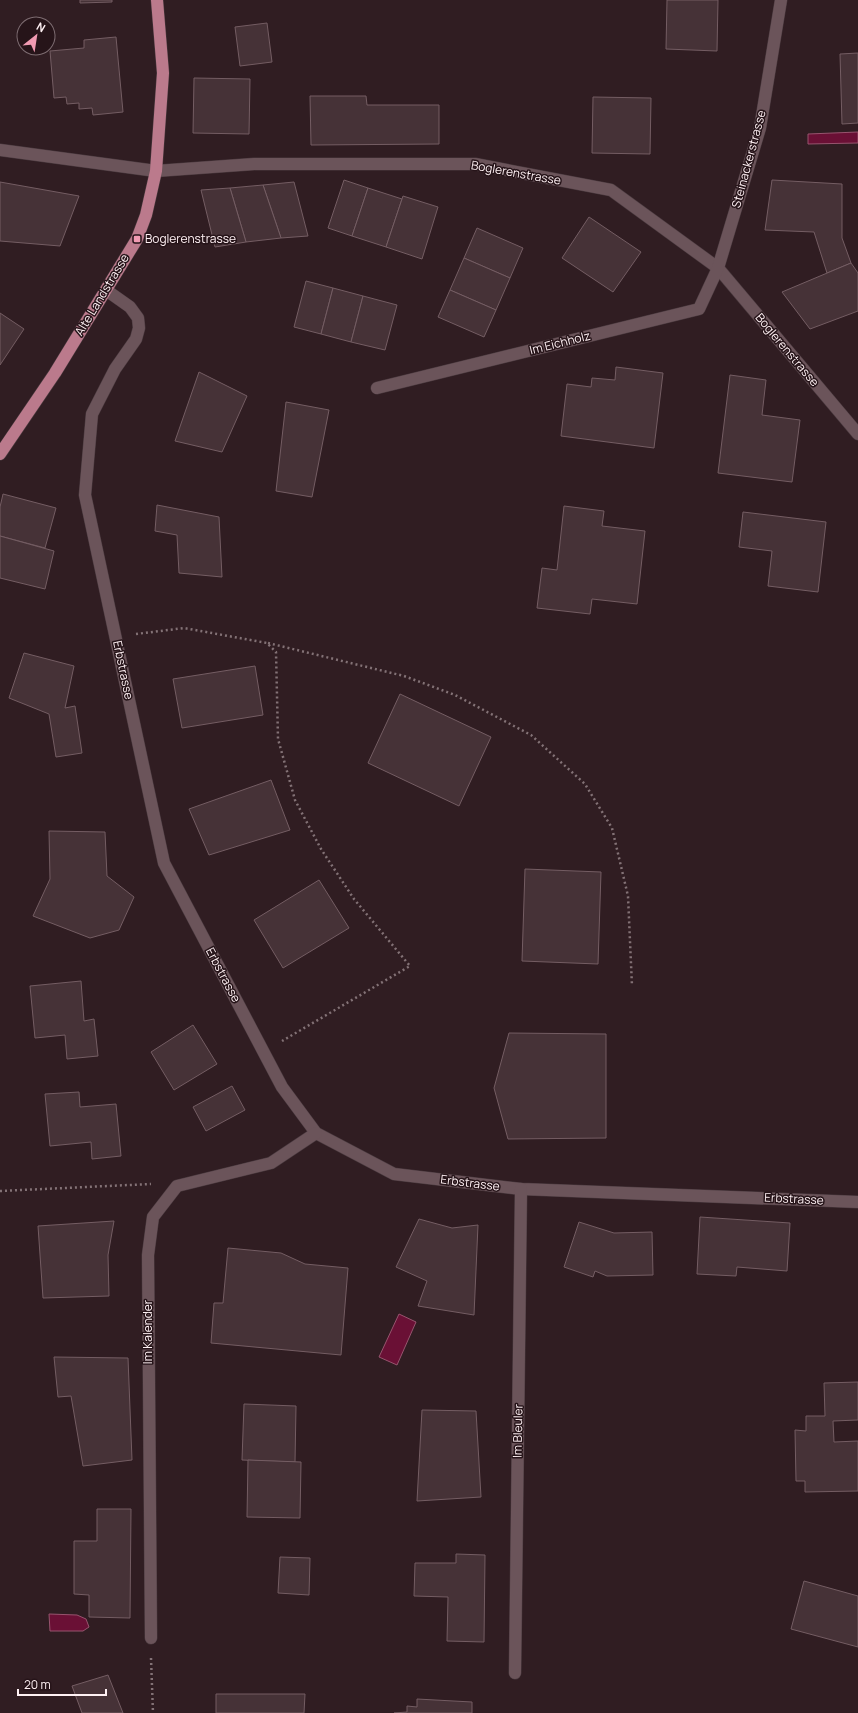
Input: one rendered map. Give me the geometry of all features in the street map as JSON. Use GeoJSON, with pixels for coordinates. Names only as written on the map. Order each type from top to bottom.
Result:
{"type":"FeatureCollection","features":[{"type":"Feature","properties":{"kind":"main road","name":"Alte Landstrasse"},"geometry":{"type":"LineString","coordinates":[[0,454],[55,373],[137,239],[143,225],[156,171],[163,73],[157,0]]}},
{"type":"Feature","properties":{"kind":"street","name":"Steinackerstrasse"},"geometry":{"type":"LineString","coordinates":[[718,268],[760,128],[781,0]]}},
{"type":"Feature","properties":{"kind":"street","name":"Boglerenstrasse"},"geometry":{"type":"LineString","coordinates":[[0,150],[156,171],[254,164],[475,164],[610,190],[718,268],[858,434]]}},
{"type":"Feature","properties":{"kind":"street","name":"Im Eichholz"},"geometry":{"type":"LineString","coordinates":[[377,388],[699,310],[718,268]]}},
{"type":"Feature","properties":{"kind":"street","name":"Erbstrasse"},"geometry":{"type":"LineString","coordinates":[[106,290],[130,307],[138,318],[139,328],[136,339],[115,369],[92,414],[84,495],[116,636],[164,863],[282,1087],[316,1133],[394,1174],[521,1189],[858,1202]]}},
{"type":"Feature","properties":{"kind":"street","name":"Im Kalender"},"geometry":{"type":"LineString","coordinates":[[150,1638],[148,1255],[154,1217],[177,1186],[271,1163],[316,1133]]}},
{"type":"Feature","properties":{"kind":"street","name":"Im Bleuler"},"geometry":{"type":"LineString","coordinates":[[515,1673],[521,1189]]}},
{"type":"Feature","properties":{"kind":"path"},"geometry":{"type":"LineString","coordinates":[[116,636],[184,628],[267,643],[404,676],[454,695],[531,735],[585,784],[612,828],[628,896],[632,986]]}},
{"type":"Feature","properties":{"kind":"path"},"geometry":{"type":"LineString","coordinates":[[264,1052],[410,966],[354,899],[321,849],[295,800],[278,740],[276,652],[267,643]]}},
{"type":"Feature","properties":{"kind":"path"},"geometry":{"type":"LineString","coordinates":[[0,1191],[146,1184]]}},
{"type":"Feature","properties":{"kind":"path"},"geometry":{"type":"LineString","coordinates":[[150,1638],[153,1713]]}},
{"type":"Feature","properties":{"kind":"shaded area"},"geometry":{"type":"Polygon","coordinates":[[[858,132],[858,143],[808,144],[808,134],[858,132]]]}},
{"type":"Feature","properties":{"kind":"shaded area"},"geometry":{"type":"Polygon","coordinates":[[[399,1314],[416,1322],[397,1365],[379,1357],[399,1314]]]}},
{"type":"Feature","properties":{"kind":"shaded area"},"geometry":{"type":"Polygon","coordinates":[[[49,1614],[77,1615],[86,1619],[89,1627],[83,1631],[50,1631],[49,1614]]]}},
{"type":"Feature","properties":{"kind":"building"},"geometry":{"type":"Polygon","coordinates":[[[80,0],[112,0],[112,2],[80,3],[80,0]]]}},
{"type":"Feature","properties":{"kind":"building"},"geometry":{"type":"Polygon","coordinates":[[[667,0],[718,0],[717,51],[666,49],[667,0]]]}},
{"type":"Feature","properties":{"kind":"building"},"geometry":{"type":"Polygon","coordinates":[[[267,23],[272,62],[240,66],[235,27],[267,23]]]}},
{"type":"Feature","properties":{"kind":"building"},"geometry":{"type":"Polygon","coordinates":[[[116,37],[123,112],[93,115],[92,108],[79,109],[79,103],[67,104],[66,97],[54,98],[50,56],[56,56],[56,50],[84,48],[84,40],[116,37]]]}},
{"type":"Feature","properties":{"kind":"building"},"geometry":{"type":"Polygon","coordinates":[[[858,53],[858,123],[842,124],[840,54],[858,53]]]}},
{"type":"Feature","properties":{"kind":"building"},"geometry":{"type":"Polygon","coordinates":[[[194,78],[250,79],[249,134],[193,133],[194,78]]]}},
{"type":"Feature","properties":{"kind":"building"},"geometry":{"type":"Polygon","coordinates":[[[310,96],[366,96],[367,105],[439,105],[439,144],[311,145],[310,96]]]}},
{"type":"Feature","properties":{"kind":"building"},"geometry":{"type":"Polygon","coordinates":[[[593,97],[651,98],[650,154],[592,153],[593,97]]]}},
{"type":"Feature","properties":{"kind":"building"},"geometry":{"type":"Polygon","coordinates":[[[344,180],[368,188],[352,236],[328,228],[344,180]]]}},
{"type":"Feature","properties":{"kind":"building"},"geometry":{"type":"Polygon","coordinates":[[[772,180],[842,184],[842,238],[851,263],[827,273],[814,232],[765,230],[772,180]]]}},
{"type":"Feature","properties":{"kind":"building"},"geometry":{"type":"Polygon","coordinates":[[[0,182],[79,196],[60,246],[0,241],[0,182]]]}},
{"type":"Feature","properties":{"kind":"building"},"geometry":{"type":"Polygon","coordinates":[[[294,182],[308,236],[281,238],[263,185],[294,182]]]}},
{"type":"Feature","properties":{"kind":"building"},"geometry":{"type":"Polygon","coordinates":[[[263,185],[281,238],[246,242],[230,188],[263,185]]]}},
{"type":"Feature","properties":{"kind":"building"},"geometry":{"type":"Polygon","coordinates":[[[230,188],[246,242],[215,247],[201,190],[230,188]]]}},
{"type":"Feature","properties":{"kind":"building"},"geometry":{"type":"Polygon","coordinates":[[[368,188],[402,199],[386,247],[352,236],[368,188]]]}},
{"type":"Feature","properties":{"kind":"building"},"geometry":{"type":"Polygon","coordinates":[[[403,196],[438,207],[422,259],[386,247],[403,196]]]}},
{"type":"Feature","properties":{"kind":"building"},"geometry":{"type":"Polygon","coordinates":[[[589,217],[641,252],[613,292],[562,258],[589,217]]]}},
{"type":"Feature","properties":{"kind":"building"},"geometry":{"type":"Polygon","coordinates":[[[477,228],[523,248],[510,278],[464,258],[477,228]]]}},
{"type":"Feature","properties":{"kind":"building"},"geometry":{"type":"Polygon","coordinates":[[[464,258],[510,278],[496,310],[450,290],[464,258]]]}},
{"type":"Feature","properties":{"kind":"building"},"geometry":{"type":"Polygon","coordinates":[[[851,263],[858,273],[858,311],[810,329],[782,292],[851,263]]]}},
{"type":"Feature","properties":{"kind":"building"},"geometry":{"type":"Polygon","coordinates":[[[306,281],[333,288],[321,334],[294,327],[306,281]]]}},
{"type":"Feature","properties":{"kind":"building"},"geometry":{"type":"Polygon","coordinates":[[[333,288],[363,296],[351,342],[321,334],[333,288]]]}},
{"type":"Feature","properties":{"kind":"building"},"geometry":{"type":"Polygon","coordinates":[[[450,290],[496,310],[484,337],[438,317],[450,290]]]}},
{"type":"Feature","properties":{"kind":"building"},"geometry":{"type":"Polygon","coordinates":[[[363,296],[397,305],[385,350],[351,342],[363,296]]]}},
{"type":"Feature","properties":{"kind":"building"},"geometry":{"type":"Polygon","coordinates":[[[0,313],[24,329],[0,365],[0,313]]]}},
{"type":"Feature","properties":{"kind":"building"},"geometry":{"type":"Polygon","coordinates":[[[616,367],[663,373],[654,448],[561,436],[567,384],[591,387],[592,378],[615,380],[616,367]]]}},
{"type":"Feature","properties":{"kind":"building"},"geometry":{"type":"Polygon","coordinates":[[[199,372],[247,396],[222,452],[175,441],[199,372]]]}},
{"type":"Feature","properties":{"kind":"building"},"geometry":{"type":"Polygon","coordinates":[[[730,375],[766,380],[762,415],[800,420],[792,482],[718,473],[730,375]]]}},
{"type":"Feature","properties":{"kind":"building"},"geometry":{"type":"Polygon","coordinates":[[[286,402],[329,410],[312,497],[276,491],[286,402]]]}},
{"type":"Feature","properties":{"kind":"building"},"geometry":{"type":"Polygon","coordinates":[[[3,494],[56,508],[45,548],[0,536],[0,507],[3,494]]]}},
{"type":"Feature","properties":{"kind":"building"},"geometry":{"type":"Polygon","coordinates":[[[157,505],[219,517],[222,577],[179,573],[177,535],[155,531],[157,505]]]}},
{"type":"Feature","properties":{"kind":"building"},"geometry":{"type":"Polygon","coordinates":[[[564,506],[604,511],[602,526],[645,531],[637,604],[592,599],[590,614],[537,608],[542,568],[557,570],[564,506]]]}},
{"type":"Feature","properties":{"kind":"building"},"geometry":{"type":"Polygon","coordinates":[[[743,512],[826,522],[818,592],[768,586],[772,551],[739,547],[743,512]]]}},
{"type":"Feature","properties":{"kind":"building"},"geometry":{"type":"Polygon","coordinates":[[[0,536],[54,551],[45,589],[0,578],[0,536]]]}},
{"type":"Feature","properties":{"kind":"building"},"geometry":{"type":"Polygon","coordinates":[[[24,653],[74,666],[65,708],[75,706],[82,753],[56,757],[49,714],[9,698],[24,653]]]}},
{"type":"Feature","properties":{"kind":"building"},"geometry":{"type":"Polygon","coordinates":[[[255,666],[263,715],[182,728],[173,679],[255,666]]]}},
{"type":"Feature","properties":{"kind":"building"},"geometry":{"type":"Polygon","coordinates":[[[400,694],[491,737],[459,806],[368,763],[400,694]]]}},
{"type":"Feature","properties":{"kind":"building"},"geometry":{"type":"Polygon","coordinates":[[[271,780],[290,830],[209,855],[189,809],[271,780]]]}},
{"type":"Feature","properties":{"kind":"building"},"geometry":{"type":"Polygon","coordinates":[[[49,831],[105,832],[107,876],[134,897],[119,930],[90,938],[33,916],[50,879],[49,831]]]}},
{"type":"Feature","properties":{"kind":"building"},"geometry":{"type":"Polygon","coordinates":[[[525,869],[601,872],[598,964],[522,961],[525,869]]]}},
{"type":"Feature","properties":{"kind":"building"},"geometry":{"type":"Polygon","coordinates":[[[319,880],[349,928],[283,968],[254,920],[319,880]]]}},
{"type":"Feature","properties":{"kind":"building"},"geometry":{"type":"Polygon","coordinates":[[[81,981],[84,1021],[94,1019],[98,1056],[67,1059],[65,1035],[35,1038],[30,986],[81,981]]]}},
{"type":"Feature","properties":{"kind":"building"},"geometry":{"type":"Polygon","coordinates":[[[193,1025],[217,1064],[174,1090],[151,1052],[193,1025]]]}},
{"type":"Feature","properties":{"kind":"building"},"geometry":{"type":"Polygon","coordinates":[[[509,1033],[606,1034],[606,1138],[508,1139],[494,1088],[509,1033]]]}},
{"type":"Feature","properties":{"kind":"building"},"geometry":{"type":"Polygon","coordinates":[[[232,1086],[245,1110],[206,1131],[193,1107],[232,1086]]]}},
{"type":"Feature","properties":{"kind":"building"},"geometry":{"type":"Polygon","coordinates":[[[79,1092],[80,1107],[116,1104],[121,1156],[92,1159],[91,1142],[50,1146],[45,1094],[79,1092]]]}},
{"type":"Feature","properties":{"kind":"building"},"geometry":{"type":"Polygon","coordinates":[[[700,1217],[790,1223],[787,1271],[737,1267],[736,1276],[697,1274],[700,1217]]]}},
{"type":"Feature","properties":{"kind":"building"},"geometry":{"type":"Polygon","coordinates":[[[419,1219],[452,1228],[478,1225],[474,1315],[418,1306],[427,1281],[396,1267],[419,1219]]]}},
{"type":"Feature","properties":{"kind":"building"},"geometry":{"type":"Polygon","coordinates":[[[114,1221],[108,1255],[109,1296],[43,1298],[38,1226],[114,1221]]]}},
{"type":"Feature","properties":{"kind":"building"},"geometry":{"type":"Polygon","coordinates":[[[579,1222],[614,1233],[652,1232],[653,1275],[607,1276],[595,1271],[593,1277],[564,1267],[579,1222]]]}},
{"type":"Feature","properties":{"kind":"building"},"geometry":{"type":"Polygon","coordinates":[[[228,1248],[281,1253],[305,1264],[348,1268],[341,1355],[211,1343],[214,1303],[223,1303],[228,1248]]]}},
{"type":"Feature","properties":{"kind":"building"},"geometry":{"type":"Polygon","coordinates":[[[54,1357],[128,1358],[132,1460],[83,1466],[71,1396],[58,1397],[54,1357]]]}},
{"type":"Feature","properties":{"kind":"building"},"geometry":{"type":"Polygon","coordinates":[[[858,1382],[858,1420],[833,1421],[834,1442],[858,1441],[858,1491],[805,1492],[805,1481],[796,1481],[795,1430],[806,1431],[806,1416],[825,1416],[824,1383],[858,1382]]]}},
{"type":"Feature","properties":{"kind":"building"},"geometry":{"type":"Polygon","coordinates":[[[244,1404],[296,1406],[295,1462],[242,1460],[244,1404]]]}},
{"type":"Feature","properties":{"kind":"building"},"geometry":{"type":"Polygon","coordinates":[[[422,1410],[476,1411],[481,1497],[417,1501],[422,1410]]]}},
{"type":"Feature","properties":{"kind":"building"},"geometry":{"type":"Polygon","coordinates":[[[248,1460],[301,1462],[300,1518],[247,1517],[248,1460]]]}},
{"type":"Feature","properties":{"kind":"building"},"geometry":{"type":"Polygon","coordinates":[[[97,1509],[131,1509],[130,1618],[89,1617],[89,1595],[74,1594],[74,1541],[97,1541],[97,1509]]]}},
{"type":"Feature","properties":{"kind":"building"},"geometry":{"type":"Polygon","coordinates":[[[456,1554],[485,1555],[484,1642],[447,1641],[448,1597],[414,1596],[415,1563],[456,1563],[456,1554]]]}},
{"type":"Feature","properties":{"kind":"building"},"geometry":{"type":"Polygon","coordinates":[[[280,1557],[310,1558],[309,1595],[278,1593],[280,1557]]]}},
{"type":"Feature","properties":{"kind":"building"},"geometry":{"type":"Polygon","coordinates":[[[804,1581],[858,1596],[858,1647],[791,1629],[804,1581]]]}},
{"type":"Feature","properties":{"kind":"building"},"geometry":{"type":"Polygon","coordinates":[[[108,1675],[123,1713],[82,1713],[72,1686],[108,1675]]]}},
{"type":"Feature","properties":{"kind":"building"},"geometry":{"type":"Polygon","coordinates":[[[216,1694],[305,1694],[304,1713],[216,1713],[216,1694]]]}},
{"type":"Feature","properties":{"kind":"building"},"geometry":{"type":"Polygon","coordinates":[[[417,1699],[472,1702],[472,1713],[394,1713],[407,1712],[407,1706],[417,1707],[417,1699]]]}},
{"type":"Feature","properties":{"kind":"place","name":"Boglerenstrasse"},"geometry":{"type":"Point","coordinates":[137,239]}}]}
